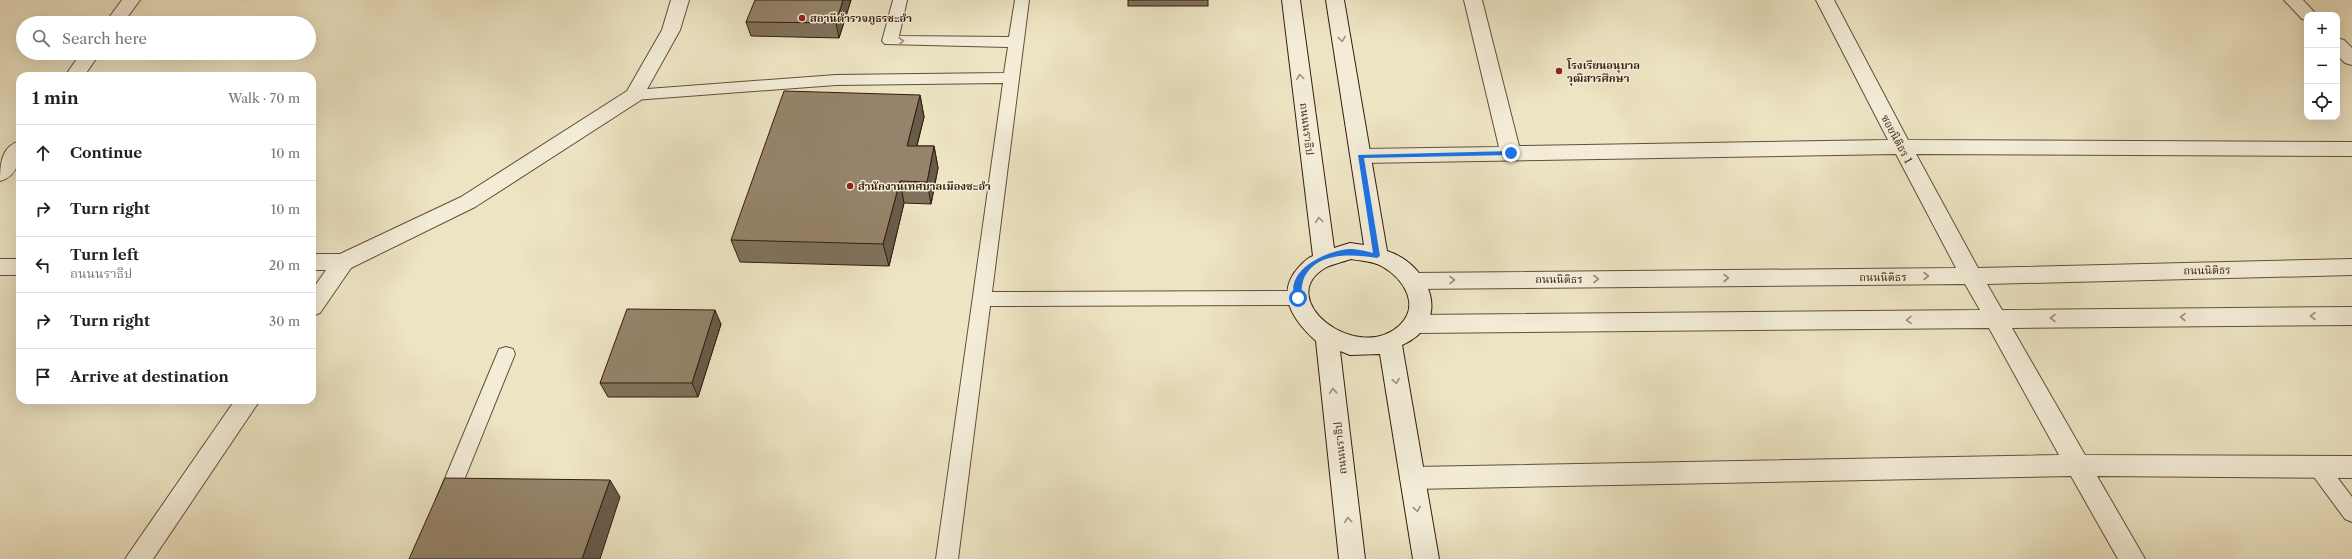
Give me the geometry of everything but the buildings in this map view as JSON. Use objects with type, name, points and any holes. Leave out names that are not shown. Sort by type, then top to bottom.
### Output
[{"type":"street","points":[[119,16],[131,0]]},
{"type":"street","points":[[316,262],[343,262],[468,202],[634,95],[671,30],[680,0]]},
{"type":"street","name":"ถนนนราธิป","points":[[1291,0],[1324,258]]},
{"type":"street","points":[[1335,0],[1377,256]]},
{"type":"street","points":[[1473,0],[1511,153]]},
{"type":"street","name":"ซอยนิติธร 1","points":[[1825,0],[1900,147],[2077,465],[2132,559]]},
{"type":"street","points":[[2294,0],[2305,12]]},
{"type":"street","points":[[2340,47],[2352,59]]},
{"type":"street","points":[[77,72],[86,60]]},
{"type":"street","points":[[1361,156],[1900,147],[2352,149]]},
{"type":"street","points":[[0,174],[16,153]]},
{"type":"street","points":[[1350,251],[1390,260],[1406,271],[1413,281],[1422,302],[1419,318],[1410,330],[1390,342],[1377,347],[1356,347],[1336,342],[1327,337],[1305,320],[1298,304],[1297,289],[1302,275],[1314,263],[1324,258],[1330,255],[1350,251]]},
{"type":"street","points":[[316,301],[343,262]]},
{"type":"street","points":[[0,267],[16,267]]},
{"type":"street","name":"ถนนนิติธร","points":[[1413,281],[1972,276],[2352,267]]},
{"type":"street","points":[[1414,324],[2352,316]]},
{"type":"street","name":"ถนนนราธิป","points":[[1327,337],[1352,559]]},
{"type":"street","points":[[1390,342],[1426,559]]},
{"type":"street","points":[[138,559],[245,404]]},
{"type":"street","points":[[1412,478],[2077,465],[2352,467]]},
{"type":"lane","points":[[900,0],[890,41],[1016,42]]},
{"type":"lane","points":[[947,559],[1022,0]]},
{"type":"lane","points":[[634,95],[836,80],[1011,78]]},
{"type":"lane","points":[[982,299],[1298,298]]},
{"type":"lane","points":[[438,517],[506,354]]},
{"type":"lane","points":[[2318,467],[2352,513]]},
{"type":"place","name":"สถานีตำรวจภูธรชะอำ","points":[[802,18]]},
{"type":"place","name":"โรงเรียนอนุบาล วุฒิสารศึกษา","points":[[1559,71]]},
{"type":"place","name":"สํานักงานเทศบาลเมืองชะอำ","points":[[850,186]]},
{"type":"route","points":[[1298,298],[1297,289],[1302,275],[1314,263],[1330,255],[1350,251],[1377,256],[1361,156],[1511,153]]}]
